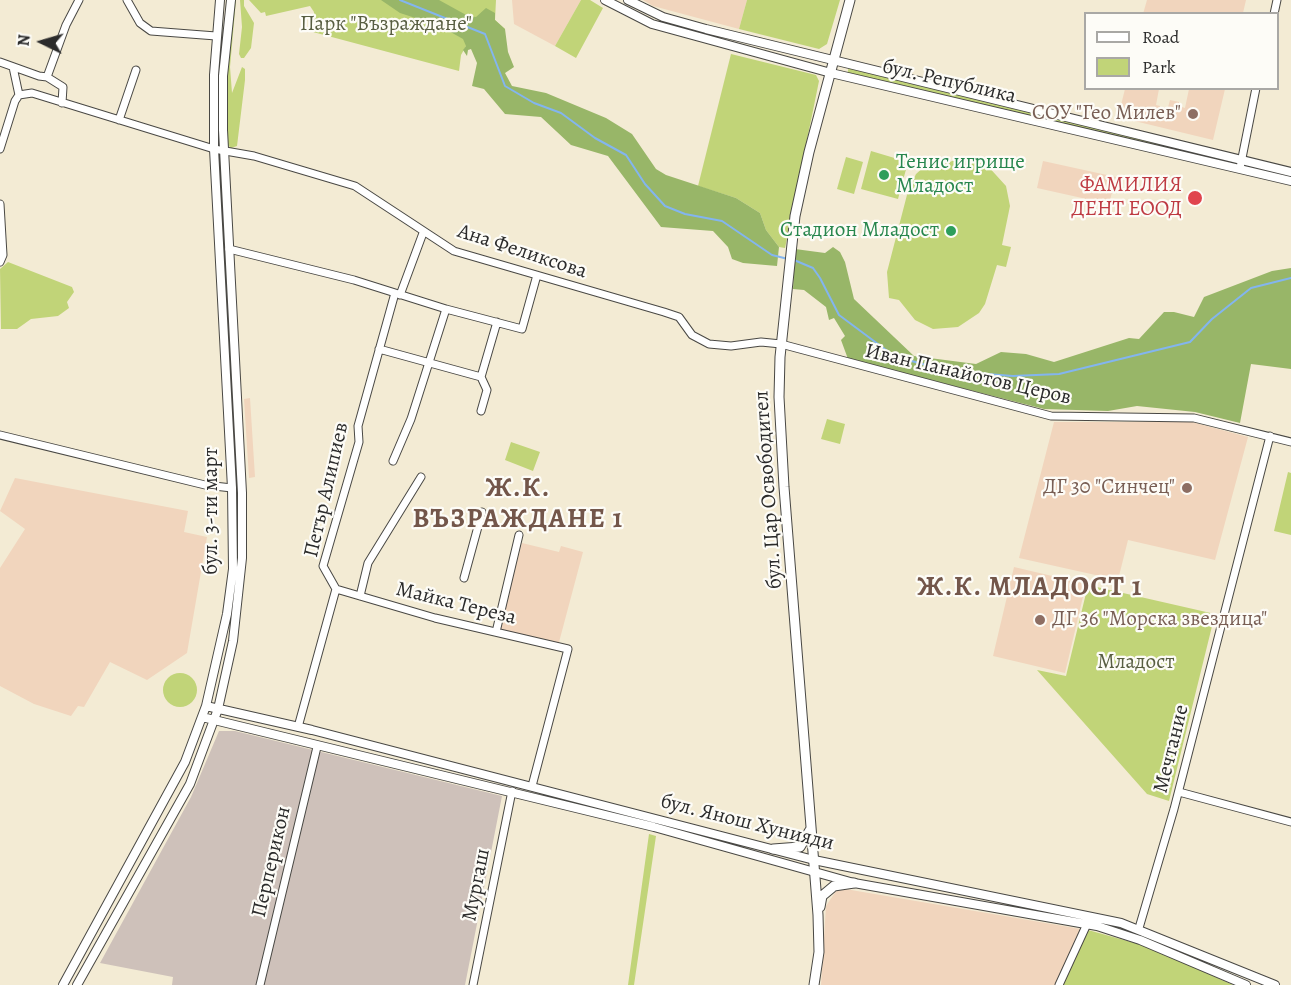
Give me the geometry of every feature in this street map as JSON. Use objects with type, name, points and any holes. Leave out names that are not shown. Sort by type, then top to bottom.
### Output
[{"type":"main road","name":"бул. Цар Освободител","points":[[814,985],[819,952],[818,915],[780,428],[781,344],[790,249],[809,152],[850,0]]},
{"type":"main road","points":[[773,849],[800,847],[807,839],[811,828]]},
{"type":"main road","points":[[818,915],[822,896],[827,891],[840,884],[854,883]]},
{"type":"street","points":[[47,77],[66,25],[79,0]]},
{"type":"street","points":[[127,0],[140,23],[151,31],[216,36]]},
{"type":"street","name":"бул. 3-ти март","points":[[63,985],[177,777],[206,706],[223,637],[231,589],[232,488],[216,36],[220,0]]},
{"type":"street","name":"бул. 3-ти март","points":[[77,985],[190,784],[218,709],[232,641],[242,558],[242,493],[229,249],[219,150],[223,76],[231,0]]},
{"type":"street","name":"бул. Република","points":[[605,0],[652,24],[831,73],[1291,172]]},
{"type":"street","name":"бул. Република","points":[[628,0],[663,17],[1241,163],[1291,181]]},
{"type":"street","points":[[0,62],[47,77],[63,87],[62,103]]},
{"type":"street","points":[[0,149],[19,95],[13,67]]},
{"type":"street","points":[[119,120],[136,70]]},
{"type":"street","points":[[1241,163],[1256,90]]},
{"type":"street","name":"Ана Феликсова","points":[[19,95],[32,93],[219,150],[265,159],[355,186],[423,233],[454,250],[679,317],[692,335],[709,344],[731,346],[761,342],[781,344]]},
{"type":"street","points":[[0,204],[3,255],[0,262]]},
{"type":"street","name":"Петър Алипиев","points":[[336,589],[323,566],[359,442],[358,426],[379,349],[397,294],[423,233]]},
{"type":"street","points":[[229,249],[354,280],[446,309],[522,328],[537,275]]},
{"type":"street","points":[[393,461],[411,419],[446,309]]},
{"type":"street","points":[[481,411],[487,390],[481,377],[497,322]]},
{"type":"street","name":"Иван Панайотов Церов","points":[[781,344],[1051,416],[1194,418],[1291,442]]},
{"type":"street","points":[[379,349],[481,377]]},
{"type":"street","points":[[0,435],[205,485],[232,488]]},
{"type":"street","name":"Мечтание","points":[[1139,928],[1179,792],[1270,436]]},
{"type":"street","points":[[360,596],[368,563],[421,477]]},
{"type":"street","points":[[464,579],[482,512]]},
{"type":"street","points":[[496,632],[519,535]]},
{"type":"street","points":[[298,727],[336,589]]},
{"type":"street","name":"Майка Тереза","points":[[336,589],[568,649],[532,786]]},
{"type":"street","name":"бул. Янош Хунияди","points":[[206,706],[532,786],[814,860],[1139,928],[1275,985]]},
{"type":"street","name":"бул. Янош Хунияди","points":[[202,717],[317,747],[512,791],[654,827],[854,883],[1087,924],[1134,937],[1246,985]]},
{"type":"street","name":"Перперикон","points":[[260,985],[317,747]]},
{"type":"street","points":[[177,777],[190,784]]},
{"type":"street","name":"Мургаш","points":[[473,985],[512,791]]},
{"type":"street","points":[[1179,792],[1291,822]]},
{"type":"street","points":[[1059,985],[1087,924]]},
{"type":"shaded area","points":[[512,0],[581,0],[555,46],[514,24]]},
{"type":"shaded area","points":[[643,0],[747,0],[739,29],[653,6]]},
{"type":"shaded area","points":[[1147,0],[1246,0],[1243,12],[1144,12]]},
{"type":"shaded area","name":"СОУ \"Гео Милев\"","points":[[1125,90],[1159,90],[1156,105],[1160,106],[1159,113],[1166,115],[1170,100],[1179,102],[1179,106],[1185,108],[1189,90],[1225,90],[1213,140],[1118,117]]},
{"type":"shaded area","points":[[1043,161],[1116,177],[1109,204],[1037,188]]},
{"type":"shaded area","points":[[250,398],[255,477],[249,478],[244,399]]},
{"type":"shaded area","points":[[1054,422],[1192,422],[1248,437],[1215,560],[1128,540],[1118,580],[1019,558]]},
{"type":"shaded area","points":[[15,478],[188,511],[184,532],[207,537],[187,653],[147,680],[110,662],[84,707],[78,706],[71,716],[34,704],[0,686],[0,568],[25,529],[0,511]]},
{"type":"shaded area","points":[[522,543],[559,552],[561,546],[583,552],[558,646],[499,630]]},
{"type":"shaded area","name":"ДГ 36 \"Морска звездица\"","points":[[1014,567],[1086,584],[1065,673],[993,656]]},
{"type":"shaded area","points":[[219,731],[235,731],[502,796],[465,985],[172,985],[173,977],[100,963],[191,797]]},
{"type":"shaded area","points":[[846,889],[1081,929],[1055,985],[821,985],[826,906],[836,891]]},
{"type":"green space","points":[[233,0],[236,0],[230,67],[232,93],[242,67],[245,69],[245,80],[237,146],[231,148],[226,143],[226,46]]},
{"type":"green space","points":[[240,0],[244,0],[244,6],[254,23],[251,48],[244,58],[241,58],[239,54],[242,27]]},
{"type":"green space","name":"Парк \"Възраждане\"","points":[[249,0],[496,0],[495,20],[505,29],[466,46],[461,55],[459,71],[313,32],[314,12],[310,6],[266,16],[265,12],[261,13]]},
{"type":"green space","points":[[381,0],[439,0],[468,16],[476,17],[486,8],[495,13],[495,20],[505,29],[508,52],[514,67],[505,73],[512,86],[546,93],[606,118],[632,134],[656,169],[666,175],[736,198],[760,213],[766,230],[779,247],[777,266],[743,263],[732,259],[728,247],[713,231],[661,227],[608,156],[571,145],[541,117],[505,114],[484,89],[472,86],[477,63],[471,49],[468,50],[467,56],[463,50],[466,46],[463,39],[440,26],[400,13]]},
{"type":"green space","points":[[581,0],[590,0],[603,8],[576,58],[555,46]]},
{"type":"green space","points":[[747,0],[840,0],[827,44],[819,49],[739,29]]},
{"type":"green space","points":[[731,54],[816,75],[819,81],[785,248],[779,247],[766,230],[760,213],[736,198],[698,186]]},
{"type":"green space","points":[[849,65],[1225,155],[1222,163],[847,76]]},
{"type":"green space","name":"Тенис игрище Младост","points":[[871,151],[908,162],[898,199],[861,189]]},
{"type":"green space","name":"Тенис игрище Младост","points":[[846,157],[863,162],[854,194],[837,189]]},
{"type":"green space","name":"Стадион Младост","points":[[958,159],[986,164],[1006,186],[1010,206],[1002,245],[1011,247],[1006,267],[997,265],[985,304],[979,313],[958,327],[933,329],[915,320],[899,300],[889,298],[887,272],[908,191],[916,174],[926,165],[935,167]]},
{"type":"green space","points":[[833,247],[840,252],[845,262],[854,299],[914,356],[976,364],[1001,352],[1026,354],[1054,362],[1129,338],[1139,339],[1164,312],[1194,317],[1204,297],[1272,271],[1291,268],[1291,369],[1251,364],[1240,423],[1195,412],[1137,406],[1108,411],[1044,409],[848,359],[841,340],[845,336],[834,318],[829,320],[826,307],[804,290],[793,289],[795,249],[825,253]]},
{"type":"green space","points":[[8,262],[72,287],[74,292],[67,302],[69,308],[58,316],[31,319],[17,329],[1,329],[0,269]]},
{"type":"green space","points":[[827,419],[845,424],[840,444],[821,439]]},
{"type":"green space","points":[[511,442],[540,452],[533,471],[505,460]]},
{"type":"green space","points":[[1288,472],[1291,473],[1291,535],[1274,531]]},
{"type":"green space","name":"Младост","points":[[1088,585],[1215,614],[1169,801],[1147,794],[1037,670],[1066,676]]},
{"type":"green space","points":[[180,673],[192,678],[197,690],[192,702],[180,707],[168,702],[163,690],[168,678]]},
{"type":"green space","points":[[649,834],[656,836],[634,985],[628,985]]},
{"type":"green space","points":[[1088,930],[1149,947],[1233,985],[1063,985]]},
{"type":"waterway","points":[[400,0],[485,34],[505,86],[534,103],[561,113],[595,138],[626,155],[645,184],[665,206],[685,214],[722,221],[772,255],[788,259]]},
{"type":"waterway","points":[[794,260],[813,268],[839,315],[894,356],[947,371],[1013,376],[1059,374],[1190,342],[1212,319],[1251,288],[1291,278]]},
{"type":"place","name":"СОУ \"Гео Милев\"","points":[[1193,114]]},
{"type":"place","name":"Тенис игрище Младост","points":[[884,175]]},
{"type":"place","name":"ФАМИЛИЯ ДЕНТ ЕООД","points":[[1195,198]]},
{"type":"place","name":"Стадион Младост","points":[[951,231]]},
{"type":"place","name":"ДГ 30 \"Синчец\"","points":[[1187,488]]},
{"type":"place","name":"ДГ 36 \"Морска звездица\"","points":[[1040,620]]},
{"type":"district","name":"Ж.К. ВЪЗРАЖДАНЕ 1","points":[[518,504]]},
{"type":"district","name":"Ж.К. МЛАДОСТ 1","points":[[1030,588]]}]
